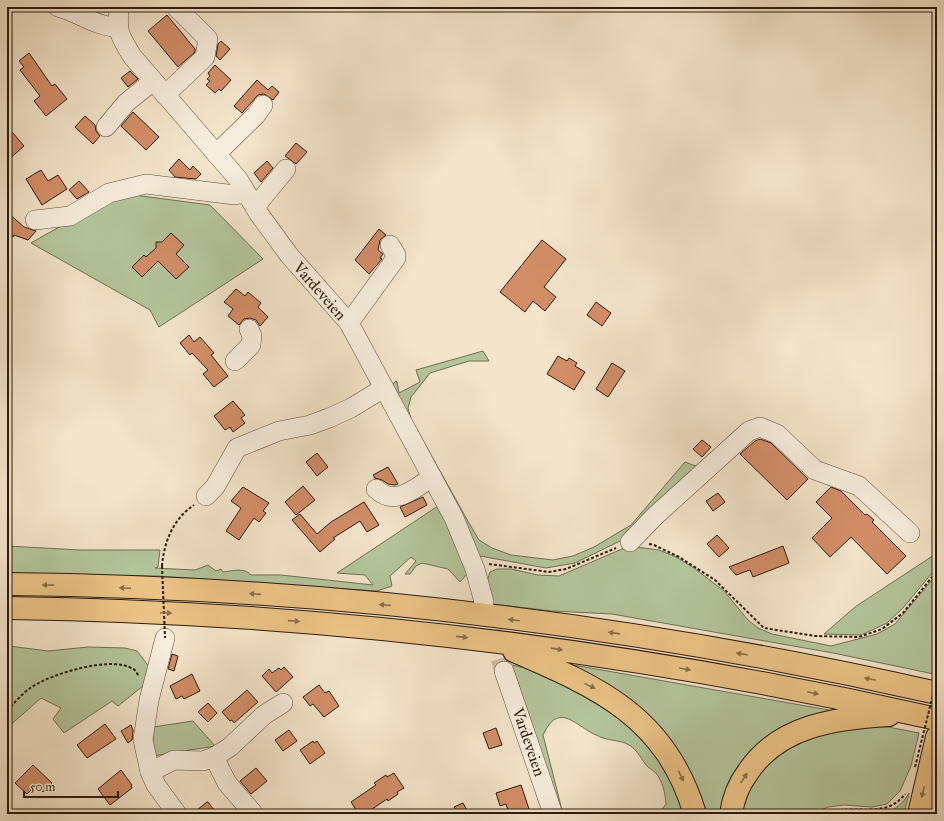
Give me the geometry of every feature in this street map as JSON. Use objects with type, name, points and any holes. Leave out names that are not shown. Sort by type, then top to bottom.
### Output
[{"type":"highway","points":[[7,584],[142,588],[254,594],[353,602],[478,615],[621,634],[732,652],[815,667],[937,693]]},
{"type":"highway","points":[[7,608],[93,610],[254,618],[491,640],[616,657],[682,668],[809,692],[937,719]]},
{"type":"highway","points":[[491,640],[594,688],[609,697],[638,719],[673,760],[690,796],[695,814]]},
{"type":"highway","points":[[731,814],[740,783],[755,761],[768,748],[782,738],[799,731],[833,722],[881,716],[915,714]]},
{"type":"highway","points":[[919,814],[919,770],[937,737]]},
{"type":"street","points":[[58,7],[73,11],[108,27],[117,27]]},
{"type":"street","name":"Vardeveien","points":[[119,7],[117,27],[120,38],[132,56],[238,179],[250,200],[289,255],[348,323],[454,518],[475,569],[484,602]]},
{"type":"street","points":[[165,95],[205,57],[208,39],[176,8]]},
{"type":"street","points":[[106,126],[126,103],[153,81]]},
{"type":"street","points":[[216,154],[256,115],[263,104]]},
{"type":"street","points":[[35,220],[70,216],[109,193],[146,184],[235,195],[250,200],[286,169]]},
{"type":"street","points":[[348,323],[396,258],[396,255],[390,245]]},
{"type":"street","points":[[235,361],[251,345],[252,336],[249,328]]},
{"type":"street","points":[[206,496],[215,487],[237,448],[279,431],[310,425],[329,418],[351,408],[384,388]]},
{"type":"street","points":[[630,542],[655,516],[749,430],[760,427],[777,434],[815,470],[859,486],[910,533]]},
{"type":"street","points":[[376,489],[386,497],[396,497],[403,495],[432,477]]},
{"type":"street","points":[[164,638],[149,700],[143,740],[150,772],[156,785],[177,814]]},
{"type":"street","name":"Vardeveien","points":[[504,671],[553,814]]},
{"type":"street","points":[[150,772],[174,760],[203,760],[214,757],[230,747],[264,715],[283,704]]},
{"type":"street","points":[[214,757],[227,783],[254,813]]},
{"type":"path","points":[[164,638],[162,566],[164,551],[172,527],[188,509],[206,496]]},
{"type":"path","points":[[475,569],[490,564],[549,572],[566,569],[630,542],[654,545],[680,557],[716,580],[764,628],[815,636],[859,637],[882,629],[903,613],[937,571]]},
{"type":"path","points":[[7,710],[31,687],[68,670],[96,665],[118,665],[132,668],[144,680],[149,700]]},
{"type":"path","points":[[919,770],[937,679]]},
{"type":"path","points":[[825,814],[842,810],[884,810],[896,804],[908,790]]},
{"type":"green space","points":[[119,193],[210,205],[263,259],[159,327],[150,310],[31,243]]},
{"type":"green space","points":[[483,351],[489,361],[469,361],[430,373],[411,397],[408,408],[411,419],[479,540],[492,548],[511,555],[553,560],[573,556],[594,547],[631,525],[685,462],[701,468],[632,532],[620,541],[575,563],[546,568],[480,556],[474,549],[392,385],[396,381],[397,382],[399,393],[420,382],[416,370]]},
{"type":"green space","points":[[441,504],[467,574],[460,582],[448,569],[422,563],[416,566],[410,574],[405,574],[416,561],[411,557],[390,576],[392,586],[377,591],[158,576],[7,575],[7,544],[8,546],[80,550],[160,550],[158,567],[155,568],[195,570],[208,565],[216,571],[221,569],[223,572],[241,570],[251,575],[281,575],[373,585],[365,575],[337,573]]},
{"type":"green space","points":[[629,546],[659,550],[676,557],[694,568],[724,591],[748,620],[758,628],[772,634],[831,646],[877,634],[895,624],[937,574],[937,660],[934,674],[833,653],[612,614],[552,611],[493,604],[486,585],[490,572],[497,569],[511,569],[538,575],[559,576]]},
{"type":"green space","points":[[937,553],[937,567],[903,608],[887,623],[861,635],[824,634],[855,607]]},
{"type":"green space","points":[[7,621],[10,621],[9,646],[48,651],[88,647],[125,648],[137,651],[150,668],[143,686],[118,706],[112,701],[64,733],[53,719],[61,708],[41,698],[7,728]]},
{"type":"green space","points":[[562,663],[846,713],[800,723],[724,814],[700,814],[685,770]]},
{"type":"green space","points":[[512,665],[544,672],[578,687],[653,742],[689,814],[658,814],[666,804],[662,783],[655,772],[647,766],[632,747],[625,743],[599,737],[567,718],[561,717],[555,719],[549,725],[543,735],[563,814],[561,814]]},
{"type":"green space","points":[[193,721],[215,746],[153,756],[153,727]]},
{"type":"green space","points":[[858,727],[888,727],[919,733],[911,766],[900,791],[887,804],[872,807],[844,805],[828,807],[811,814],[738,814],[757,770],[794,740]]},
{"type":"green space","points":[[937,768],[937,814],[925,814]]},
{"type":"green space","points":[[909,793],[904,814],[883,814],[898,806]]},
{"type":"building","points":[[167,15],[195,49],[195,52],[178,67],[148,31]]},
{"type":"building","points":[[221,41],[230,49],[220,60],[216,56],[218,44]]},
{"type":"building","points":[[29,53],[52,86],[55,84],[67,99],[46,116],[34,101],[40,96],[20,70],[24,67],[19,61]]},
{"type":"building","points":[[215,65],[231,80],[221,91],[219,89],[215,93],[206,85],[210,81],[207,79],[210,76],[208,73]]},
{"type":"building","points":[[130,71],[138,79],[128,87],[121,78]]},
{"type":"building","points":[[257,80],[268,90],[272,86],[279,92],[273,100],[264,94],[258,95],[242,113],[234,106]]},
{"type":"building","points":[[133,112],[159,137],[146,150],[121,126]]},
{"type":"building","points":[[85,116],[95,125],[96,131],[100,136],[93,144],[75,127]]},
{"type":"building","points":[[7,126],[24,146],[7,161]]},
{"type":"building","points":[[296,143],[307,152],[296,164],[285,156]]},
{"type":"building","points":[[179,159],[190,170],[193,166],[201,174],[196,179],[175,177],[169,170]]},
{"type":"building","points":[[267,161],[273,168],[261,182],[254,173]]},
{"type":"building","points":[[41,170],[48,181],[58,175],[67,189],[42,205],[26,179]]},
{"type":"building","points":[[79,181],[89,192],[77,199],[69,190]]},
{"type":"building","points":[[7,212],[24,227],[36,231],[28,240],[14,235],[13,237],[7,231]]},
{"type":"building","points":[[379,229],[386,235],[380,240],[378,250],[383,254],[380,258],[382,259],[369,274],[355,260]]},
{"type":"building","points":[[171,233],[184,245],[176,254],[189,267],[176,279],[158,261],[142,277],[132,267],[144,255],[146,257],[156,248],[156,242],[162,242]]},
{"type":"building","points":[[542,240],[566,259],[544,287],[556,297],[545,311],[533,301],[525,312],[500,292]]},
{"type":"building","points":[[236,289],[245,296],[248,292],[261,303],[258,307],[268,317],[260,326],[256,320],[250,318],[244,319],[239,325],[228,316],[233,309],[224,302]]},
{"type":"building","points":[[596,302],[611,313],[602,326],[587,315]]},
{"type":"building","points":[[189,335],[194,342],[200,337],[214,353],[211,355],[228,376],[214,387],[203,374],[208,370],[192,353],[190,355],[180,343]]},
{"type":"building","points":[[558,356],[567,361],[569,358],[577,363],[575,366],[585,372],[574,390],[547,374]]},
{"type":"building","points":[[612,363],[625,371],[608,397],[596,389]]},
{"type":"building","points":[[233,401],[245,415],[241,418],[245,423],[233,432],[230,427],[225,430],[214,416]]},
{"type":"building","points":[[760,439],[771,443],[808,479],[787,500],[740,454],[755,441]]},
{"type":"building","points":[[702,440],[711,447],[702,457],[693,449]]},
{"type":"building","points":[[317,453],[328,467],[317,476],[306,462]]},
{"type":"building","points":[[388,467],[398,484],[388,484],[375,478],[373,475]]},
{"type":"building","points":[[303,486],[315,500],[296,515],[285,502]]},
{"type":"building","points":[[243,487],[269,503],[263,511],[266,513],[259,522],[254,518],[239,540],[226,531],[241,508],[231,501]]},
{"type":"building","points":[[831,487],[841,491],[865,515],[867,514],[874,520],[872,522],[906,556],[887,574],[851,537],[830,557],[812,538],[832,518],[816,502]]},
{"type":"building","points":[[718,493],[725,502],[713,511],[706,501]]},
{"type":"building","points":[[423,497],[427,505],[405,517],[400,507]]},
{"type":"building","points":[[364,502],[379,525],[367,532],[360,521],[333,538],[335,539],[320,552],[292,520],[300,514],[317,534],[331,522]]},
{"type":"building","points":[[717,535],[729,548],[719,557],[707,544]]},
{"type":"building","points":[[783,546],[789,563],[753,577],[750,570],[736,575],[729,567]]},
{"type":"building","points":[[172,654],[178,656],[174,671],[168,669]]},
{"type":"building","points":[[284,667],[293,677],[276,692],[262,676],[269,669],[272,673],[279,668],[281,670]]},
{"type":"building","points":[[192,674],[200,691],[184,699],[182,696],[176,699],[170,686]]},
{"type":"building","points":[[319,685],[325,693],[329,691],[339,706],[324,717],[313,704],[310,706],[303,697]]},
{"type":"building","points":[[247,690],[258,702],[234,723],[232,720],[230,721],[222,712]]},
{"type":"building","points":[[208,703],[217,713],[208,722],[198,712]]},
{"type":"building","points":[[105,724],[116,739],[87,758],[77,745]]},
{"type":"building","points":[[131,725],[133,730],[132,740],[128,743],[121,731]]},
{"type":"building","points":[[496,728],[502,745],[489,749],[483,733]]},
{"type":"building","points":[[289,730],[297,741],[283,751],[275,740]]},
{"type":"building","points":[[313,741],[314,743],[317,741],[325,753],[310,764],[300,750]]},
{"type":"building","points":[[33,765],[52,783],[43,792],[36,785],[27,794],[15,783]]},
{"type":"building","points":[[256,768],[267,781],[251,794],[240,781]]},
{"type":"building","points":[[121,770],[132,785],[132,788],[110,805],[98,789]]},
{"type":"building","points":[[394,773],[404,788],[397,792],[398,794],[388,801],[387,799],[365,814],[359,814],[351,802],[376,785],[374,783],[386,775],[387,777]]},
{"type":"building","points":[[521,785],[530,812],[523,814],[509,814],[506,804],[500,806],[496,793]]},
{"type":"building","points":[[207,802],[217,814],[192,814]]},
{"type":"building","points":[[463,803],[469,814],[458,814],[454,807]]},
{"type":"tunnel","points":[[484,603],[504,671]]}]
